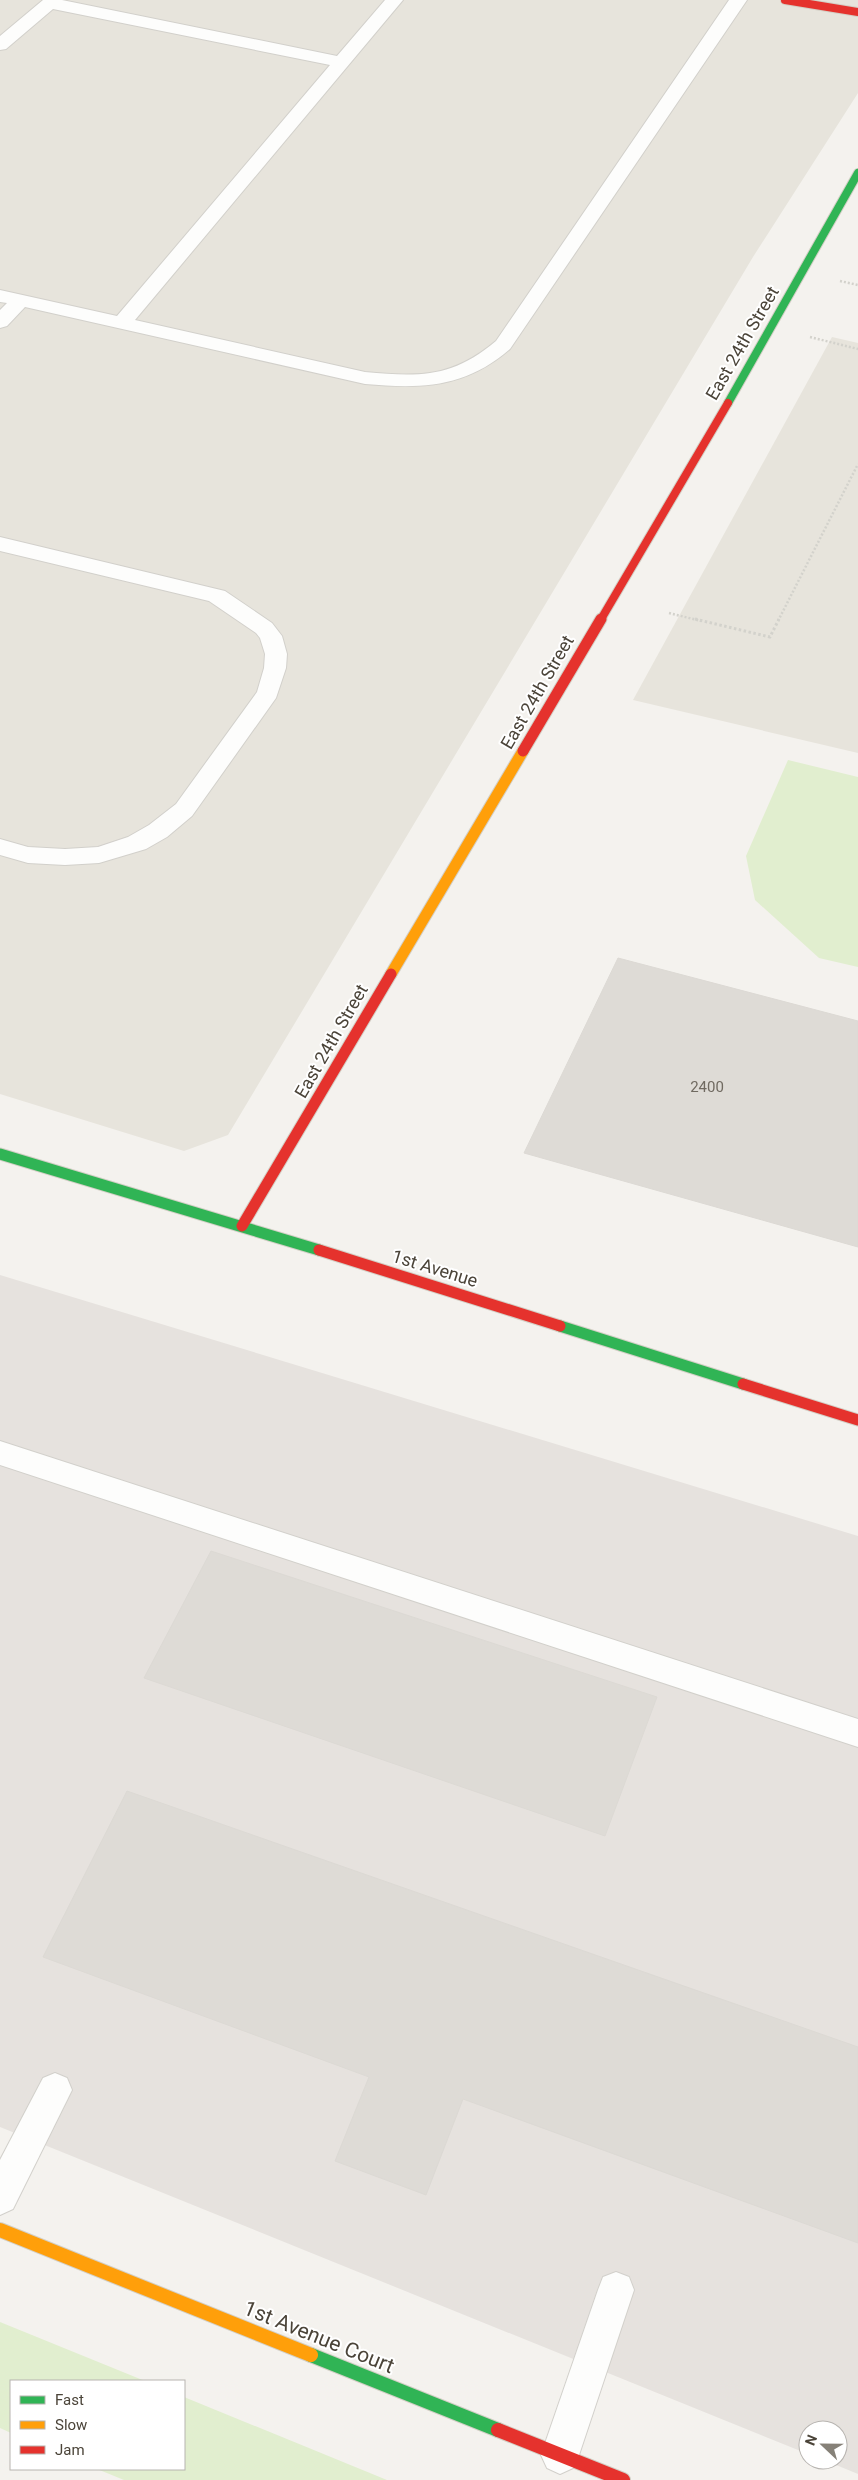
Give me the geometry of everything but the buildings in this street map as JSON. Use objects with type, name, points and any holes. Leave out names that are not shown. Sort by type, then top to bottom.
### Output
[{"type":"street","points":[[785,0],[858,12]]},
{"type":"street","name":"East 24th Street","points":[[242,1226],[762,345],[858,173]]},
{"type":"street","name":"1st Avenue","points":[[0,1154],[242,1226],[858,1420]]},
{"type":"street","name":"1st Avenue Court","points":[[0,2230],[623,2480]]},
{"type":"lane","points":[[122,323],[394,0]]},
{"type":"lane","points":[[0,296],[262,356],[382,379],[419,382],[441,379],[480,364],[503,344],[738,0]]},
{"type":"lane","points":[[0,45],[52,1],[340,62]]},
{"type":"lane","points":[[0,322],[20,300]]},
{"type":"lane","points":[[0,544],[217,596],[264,628],[271,636],[276,654],[275,668],[268,693],[184,810],[158,832],[137,843],[99,855],[65,857],[28,855],[0,847]]},
{"type":"lane","points":[[0,1453],[858,1732]]},
{"type":"lane","points":[[0,2197],[55,2090]]},
{"type":"lane","points":[[560,2455],[616,2290]]},
{"type":"path","points":[[837,281],[858,285]]},
{"type":"path","points":[[808,336],[858,349]]},
{"type":"path","points":[[669,614],[770,637],[858,464]]},
{"type":"shaded area","points":[[0,0],[858,0],[858,93],[753,257],[228,1135],[184,1151],[0,1094]]},
{"type":"shaded area","points":[[832,337],[858,343],[858,753],[633,700]]},
{"type":"shaded area","points":[[0,1275],[858,1536],[858,2474],[848,2470],[848,2420],[798,2420],[798,2450],[0,2127]]},
{"type":"green space","points":[[788,760],[858,777],[858,967],[819,958],[755,900],[746,856]]},
{"type":"green space","points":[[0,2322],[143,2380],[10,2380],[10,2433],[0,2428]]},
{"type":"green space","points":[[185,2397],[387,2480],[124,2480],[99,2470],[185,2470]]},
{"type":"traffic: fast","points":[[728,403],[858,173]]},
{"type":"traffic: fast","points":[[0,1154],[319,1250]]},
{"type":"traffic: fast","points":[[560,1326],[743,1384]]},
{"type":"traffic: fast","points":[[311,2355],[498,2430]]},
{"type":"traffic: slow","points":[[391,974],[523,751]]},
{"type":"traffic: slow","points":[[0,2230],[311,2355]]},
{"type":"traffic: jam","points":[[785,0],[858,12]]},
{"type":"traffic: jam","points":[[523,751],[728,403]]},
{"type":"traffic: jam","points":[[242,1226],[391,974]]},
{"type":"traffic: jam","points":[[319,1250],[560,1326]]},
{"type":"traffic: jam","points":[[743,1384],[858,1420]]},
{"type":"traffic: jam","points":[[498,2430],[623,2480]]}]
